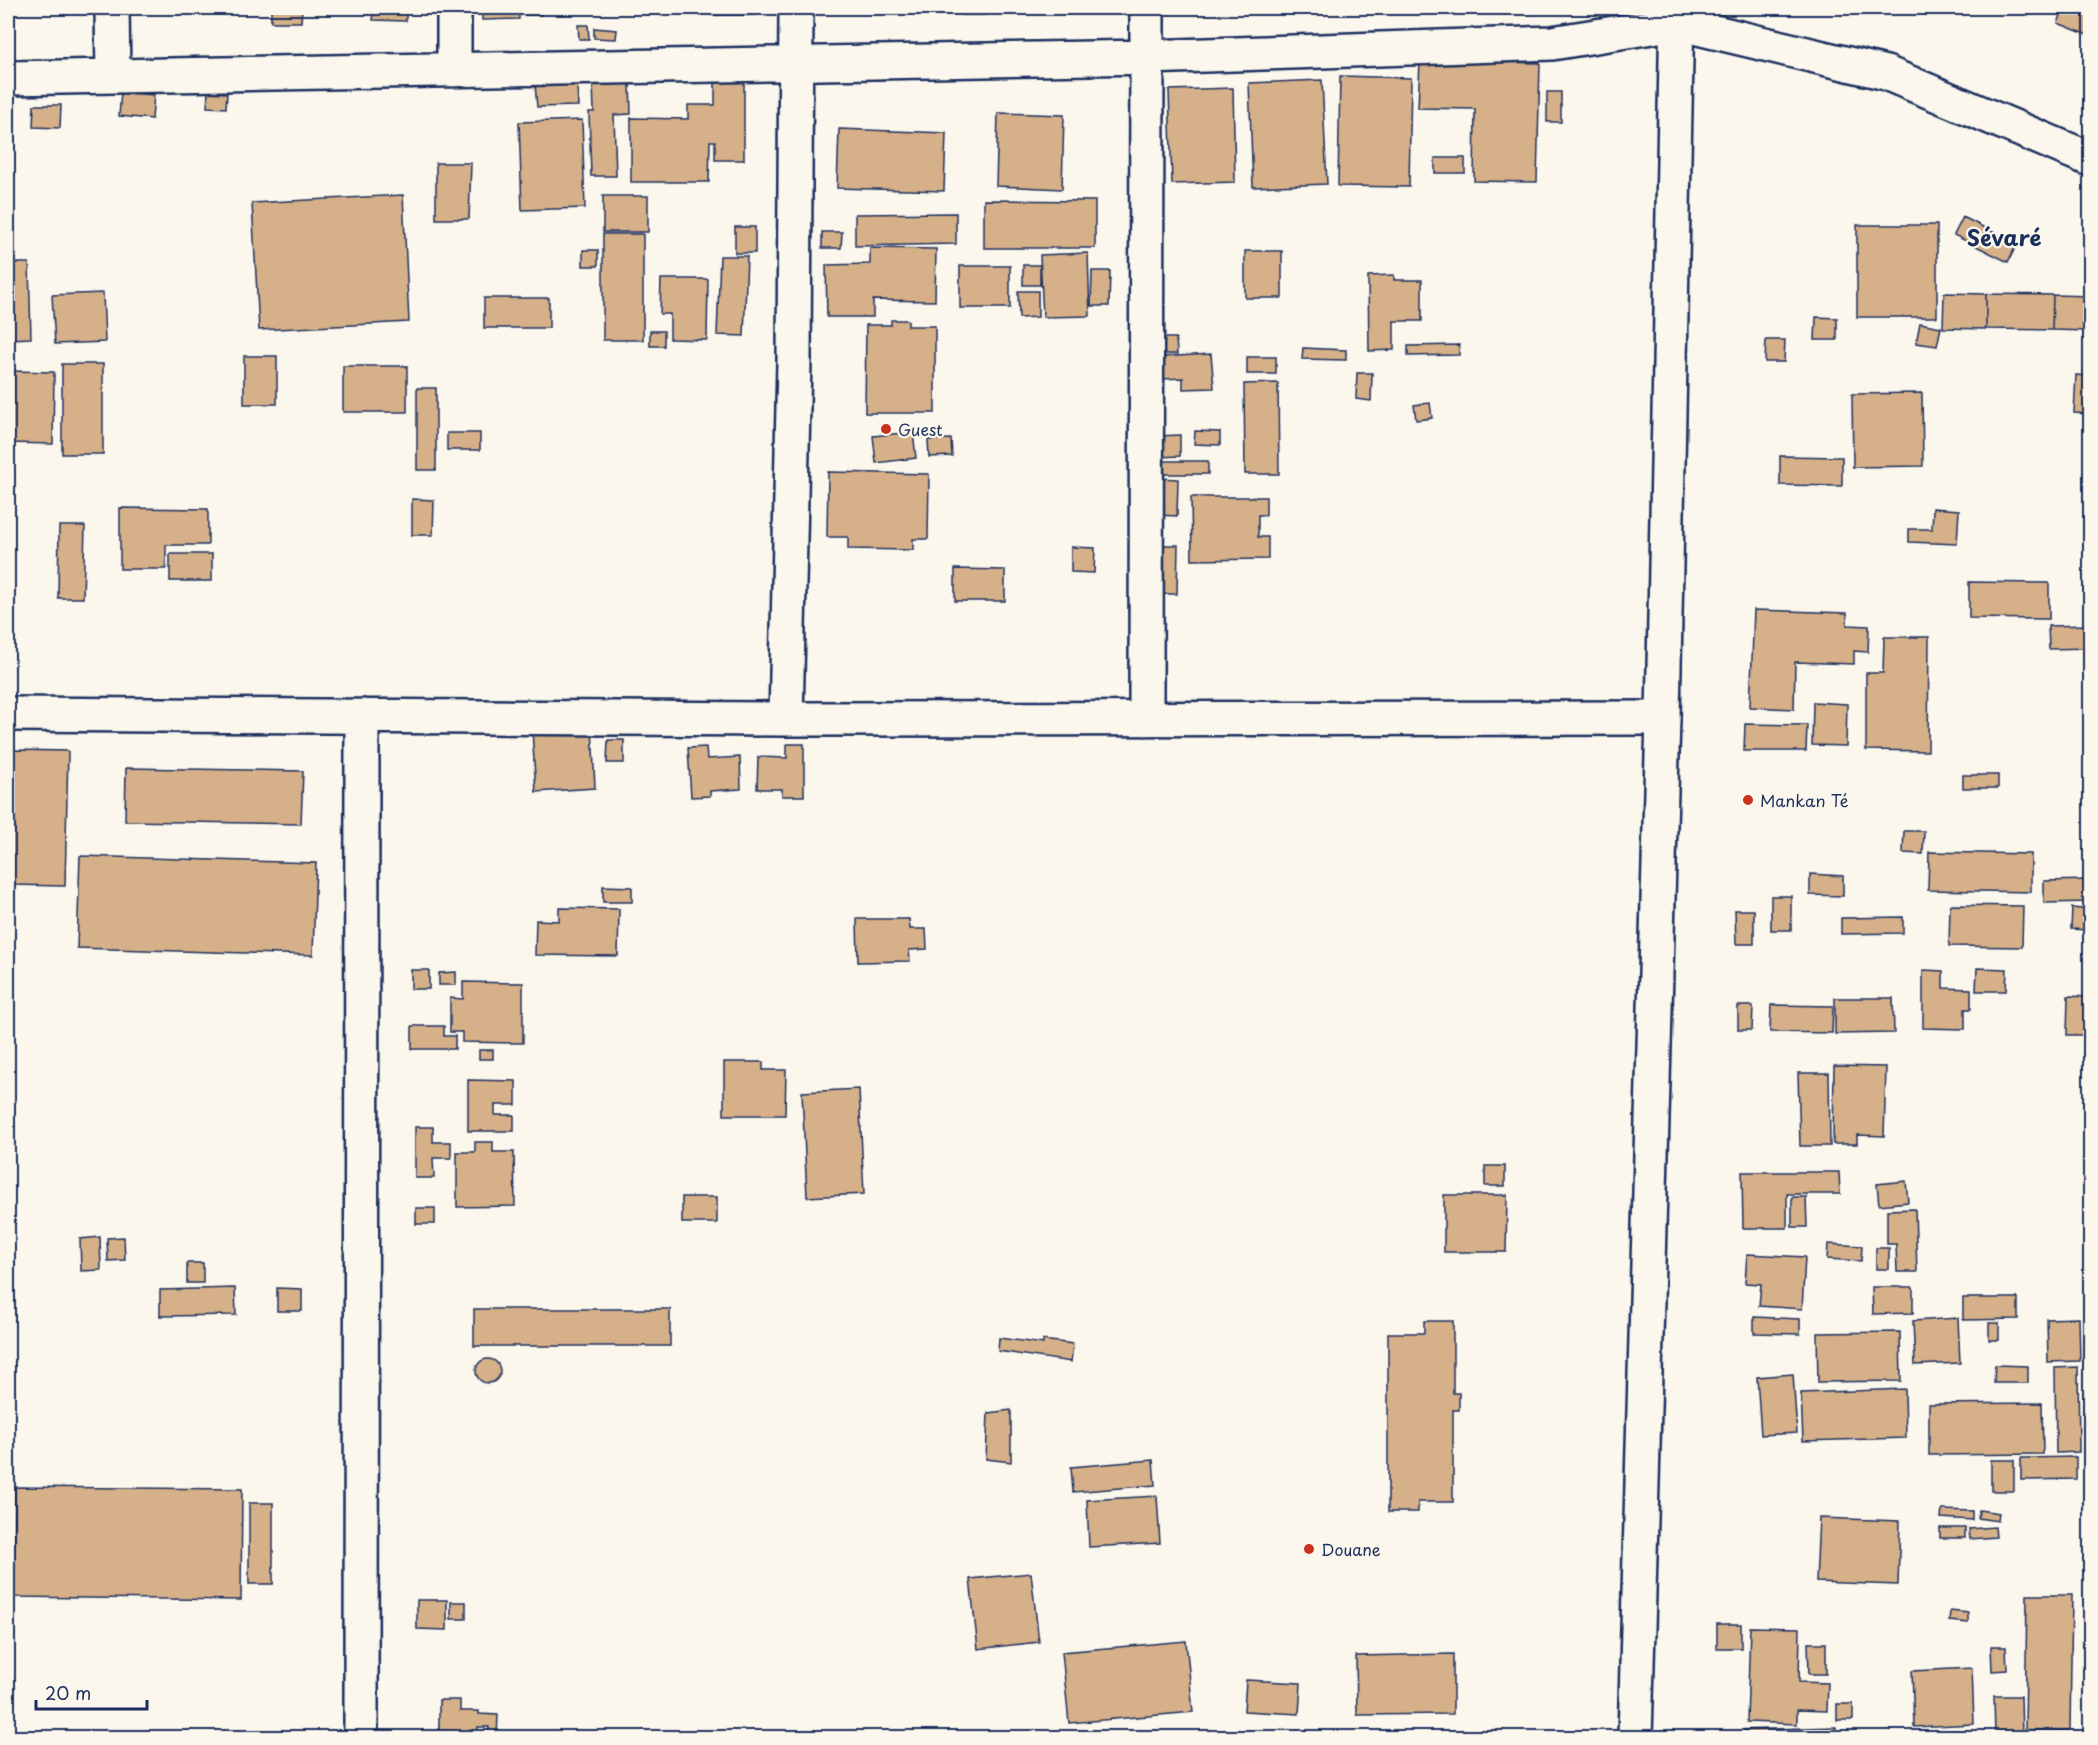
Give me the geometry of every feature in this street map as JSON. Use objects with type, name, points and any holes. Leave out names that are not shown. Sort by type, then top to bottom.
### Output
[{"type":"street","points":[[112,8],[113,76]]},
{"type":"street","points":[[454,8],[454,70]]},
{"type":"street","points":[[786,718],[794,361],[796,8]]},
{"type":"street","points":[[1146,718],[1147,8]]},
{"type":"street","points":[[8,78],[1147,57],[1552,43],[1677,15],[1886,73],[2091,159]]},
{"type":"street","points":[[1635,1737],[1663,718],[1677,15]]},
{"type":"street","points":[[8,714],[786,718],[1663,718]]},
{"type":"street","points":[[361,1737],[362,716]]},
{"type":"building","points":[[271,8],[302,8],[301,22],[271,22]]},
{"type":"building","points":[[374,8],[406,8],[406,21],[373,20]]},
{"type":"building","points":[[482,8],[519,8],[519,19],[482,20]]},
{"type":"building","points":[[525,8],[541,8],[541,15],[525,15]]},
{"type":"building","points":[[712,8],[755,8],[755,15],[712,15]]},
{"type":"building","points":[[962,8],[984,8],[984,15],[962,15]]},
{"type":"building","points":[[2064,8],[2090,8],[2090,36],[2058,23]]},
{"type":"building","points":[[578,25],[588,25],[589,39],[579,39]]},
{"type":"building","points":[[594,28],[617,30],[616,39],[594,38]]},
{"type":"building","points":[[1420,60],[1540,63],[1537,182],[1474,181],[1475,109],[1418,108]]},
{"type":"building","points":[[715,73],[744,73],[744,160],[715,160],[715,141],[710,141],[709,182],[631,182],[631,118],[688,119],[688,105],[715,105]]},
{"type":"building","points":[[1340,76],[1411,78],[1409,187],[1338,186]]},
{"type":"building","points":[[1322,80],[1327,184],[1253,187],[1249,83]]},
{"type":"building","points":[[630,82],[631,114],[614,115],[616,176],[591,176],[589,112],[594,112],[593,83]]},
{"type":"building","points":[[577,83],[578,106],[537,107],[535,84]]},
{"type":"building","points":[[1233,88],[1235,182],[1172,184],[1169,90]]},
{"type":"building","points":[[121,92],[154,95],[152,119],[119,116]]},
{"type":"building","points":[[208,92],[227,93],[226,108],[207,107]]},
{"type":"building","points":[[1547,92],[1561,92],[1561,122],[1547,122]]},
{"type":"building","points":[[34,105],[61,105],[60,128],[33,127]]},
{"type":"building","points":[[998,113],[1064,115],[1062,189],[996,186]]},
{"type":"building","points":[[582,120],[585,208],[522,210],[519,122]]},
{"type":"building","points":[[839,129],[946,133],[944,191],[837,188]]},
{"type":"building","points":[[1435,158],[1465,158],[1465,173],[1435,173]]},
{"type":"building","points":[[436,163],[471,163],[469,219],[436,219]]},
{"type":"building","points":[[403,195],[409,322],[259,330],[252,203]]},
{"type":"building","points":[[603,196],[648,196],[648,232],[603,232]]},
{"type":"building","points":[[984,200],[1095,201],[1095,248],[984,248]]},
{"type":"building","points":[[956,213],[956,244],[855,246],[855,214]]},
{"type":"building","points":[[1963,217],[2017,244],[2008,262],[1954,235]]},
{"type":"building","points":[[1857,225],[1937,225],[1937,317],[1857,317]]},
{"type":"building","points":[[735,227],[755,227],[755,253],[735,253]]},
{"type":"building","points":[[822,232],[842,232],[841,248],[822,248]]},
{"type":"building","points":[[603,234],[643,234],[643,340],[603,340]]},
{"type":"building","points":[[870,248],[936,249],[935,301],[873,300],[873,317],[827,317],[826,265],[870,264]]},
{"type":"building","points":[[583,250],[598,250],[598,266],[583,266]]},
{"type":"building","points":[[1245,251],[1282,251],[1282,298],[1245,298]]},
{"type":"building","points":[[1088,253],[1090,316],[1043,317],[1040,255]]},
{"type":"building","points":[[720,256],[747,256],[744,336],[717,335]]},
{"type":"building","points":[[8,263],[29,263],[31,338],[8,339]]},
{"type":"building","points":[[1023,265],[1040,265],[1040,285],[1023,285]]},
{"type":"building","points":[[960,266],[1010,266],[1010,308],[960,308]]},
{"type":"building","points":[[1092,271],[1110,271],[1109,306],[1091,306]]},
{"type":"building","points":[[1394,275],[1394,280],[1422,280],[1422,321],[1394,321],[1394,350],[1369,351],[1368,276]]},
{"type":"building","points":[[661,279],[708,279],[707,340],[670,339],[670,314],[660,314]]},
{"type":"building","points":[[1018,291],[1038,291],[1038,317],[1019,318]]},
{"type":"building","points":[[103,293],[105,342],[55,344],[52,295]]},
{"type":"building","points":[[1944,293],[1986,294],[1986,329],[1943,328]]},
{"type":"building","points":[[1986,294],[2053,295],[2052,330],[1986,329]]},
{"type":"building","points":[[2053,295],[2090,296],[2090,331],[2052,330]]},
{"type":"building","points":[[484,298],[549,298],[549,328],[484,328]]},
{"type":"building","points":[[1816,317],[1837,318],[1837,340],[1815,340]]},
{"type":"building","points":[[891,320],[908,320],[908,326],[935,326],[935,413],[865,413],[866,325],[891,325]]},
{"type":"building","points":[[1920,323],[1941,327],[1937,346],[1916,343]]},
{"type":"building","points":[[650,331],[664,331],[664,346],[650,346]]},
{"type":"building","points":[[1157,338],[1176,338],[1177,354],[1157,354]]},
{"type":"building","points":[[1766,340],[1785,340],[1784,362],[1765,362]]},
{"type":"building","points":[[1459,345],[1459,355],[1408,356],[1408,346]]},
{"type":"building","points":[[1303,348],[1346,350],[1346,360],[1302,359]]},
{"type":"building","points":[[1211,354],[1214,388],[1183,389],[1183,378],[1162,379],[1161,357]]},
{"type":"building","points":[[244,356],[277,356],[277,404],[244,404]]},
{"type":"building","points":[[1247,357],[1276,357],[1276,374],[1247,374]]},
{"type":"building","points":[[62,364],[103,364],[103,454],[62,454]]},
{"type":"building","points":[[343,366],[407,366],[407,412],[343,412]]},
{"type":"building","points":[[8,371],[54,372],[53,444],[8,443]]},
{"type":"building","points":[[1357,373],[1372,373],[1371,401],[1356,399]]},
{"type":"building","points":[[2076,375],[2090,376],[2090,414],[2074,413]]},
{"type":"building","points":[[1278,383],[1279,474],[1245,474],[1244,384]]},
{"type":"building","points":[[417,388],[436,388],[436,470],[417,470]]},
{"type":"building","points":[[1922,393],[1923,466],[1853,467],[1852,394]]},
{"type":"building","points":[[1430,403],[1432,418],[1416,420],[1414,405]]},
{"type":"building","points":[[1195,431],[1220,432],[1220,445],[1194,444]]},
{"type":"building","points":[[913,432],[916,458],[876,463],[873,436]]},
{"type":"building","points":[[447,433],[480,433],[480,450],[447,450]]},
{"type":"building","points":[[1180,435],[1180,456],[1158,457],[1158,436]]},
{"type":"building","points":[[951,439],[952,456],[929,457],[928,440]]},
{"type":"building","points":[[1780,456],[1842,457],[1842,486],[1780,485]]},
{"type":"building","points":[[1160,461],[1208,461],[1208,474],[1160,474]]},
{"type":"building","points":[[828,472],[929,474],[928,539],[913,539],[913,550],[848,549],[848,537],[827,537]]},
{"type":"building","points":[[1158,478],[1178,479],[1177,516],[1157,515]]},
{"type":"building","points":[[1191,497],[1266,497],[1266,515],[1258,515],[1258,537],[1268,537],[1268,559],[1192,560]]},
{"type":"building","points":[[412,499],[434,500],[433,535],[412,535]]},
{"type":"building","points":[[120,508],[208,509],[208,545],[166,545],[166,569],[120,569]]},
{"type":"building","points":[[1933,508],[1959,510],[1957,544],[1909,542],[1909,529],[1932,529]]},
{"type":"building","points":[[59,526],[85,526],[83,598],[58,598]]},
{"type":"building","points":[[1160,545],[1178,545],[1177,594],[1158,594]]},
{"type":"building","points":[[1071,547],[1095,548],[1094,573],[1071,572]]},
{"type":"building","points":[[170,554],[212,554],[212,581],[170,581]]},
{"type":"building","points":[[955,569],[1005,570],[1005,601],[955,601]]},
{"type":"building","points":[[1969,582],[2049,583],[2049,619],[1969,618]]},
{"type":"building","points":[[1754,610],[1847,613],[1847,625],[1869,626],[1868,652],[1854,651],[1854,664],[1795,662],[1794,709],[1750,707]]},
{"type":"building","points":[[2090,625],[2090,648],[2049,649],[2048,626]]},
{"type":"building","points":[[1884,637],[1929,637],[1928,751],[1866,750],[1866,673],[1883,673]]},
{"type":"building","points":[[1813,702],[1847,704],[1846,746],[1812,745]]},
{"type":"building","points":[[1745,724],[1807,725],[1806,751],[1744,751]]},
{"type":"building","points":[[592,727],[595,788],[536,792],[532,730]]},
{"type":"building","points":[[608,740],[624,740],[624,763],[607,763]]},
{"type":"building","points":[[787,744],[804,744],[804,796],[782,796],[782,789],[757,789],[758,757],[787,758]]},
{"type":"building","points":[[706,747],[707,759],[740,757],[741,789],[710,791],[710,796],[691,797],[688,748]]},
{"type":"building","points":[[13,750],[68,751],[65,886],[11,885]]},
{"type":"building","points":[[126,768],[303,771],[301,824],[125,821]]},
{"type":"building","points":[[1963,775],[1998,775],[1998,788],[1963,788]]},
{"type":"building","points":[[1904,831],[1924,831],[1923,854],[1903,853]]},
{"type":"building","points":[[1929,852],[2031,854],[2031,892],[1928,890]]},
{"type":"building","points":[[80,856],[316,863],[313,955],[77,948]]},
{"type":"building","points":[[1810,874],[1843,876],[1843,896],[1810,895]]},
{"type":"building","points":[[2090,880],[2090,902],[2044,903],[2044,881]]},
{"type":"building","points":[[603,886],[632,887],[632,902],[603,902]]},
{"type":"building","points":[[1771,896],[1791,896],[1791,930],[1771,930]]},
{"type":"building","points":[[1950,905],[2023,906],[2022,947],[1949,946]]},
{"type":"building","points":[[559,908],[619,909],[618,956],[535,955],[536,920],[559,921]]},
{"type":"building","points":[[2072,908],[2090,910],[2088,930],[2071,929]]},
{"type":"building","points":[[1735,910],[1754,910],[1754,944],[1736,944]]},
{"type":"building","points":[[1903,917],[1903,933],[1841,934],[1841,918]]},
{"type":"building","points":[[857,919],[909,919],[910,929],[926,929],[927,949],[909,950],[910,961],[858,962]]},
{"type":"building","points":[[1977,968],[2007,969],[2006,991],[1976,991]]},
{"type":"building","points":[[411,970],[429,970],[429,989],[411,989]]},
{"type":"building","points":[[1923,970],[1943,971],[1943,988],[1971,989],[1971,1009],[1965,1009],[1965,1029],[1923,1028]]},
{"type":"building","points":[[456,972],[456,985],[439,985],[439,973]]},
{"type":"building","points":[[463,982],[523,983],[523,1043],[462,1042],[462,1032],[450,1032],[450,998],[463,999]]},
{"type":"building","points":[[2068,996],[2088,997],[2086,1035],[2067,1035]]},
{"type":"building","points":[[1835,998],[1893,998],[1894,1033],[1835,1034]]},
{"type":"building","points":[[1771,1005],[1833,1006],[1832,1033],[1770,1032]]},
{"type":"building","points":[[1738,1006],[1753,1006],[1752,1030],[1738,1030]]},
{"type":"building","points":[[412,1026],[444,1026],[444,1036],[455,1036],[455,1049],[412,1049]]},
{"type":"building","points":[[479,1050],[493,1050],[493,1059],[479,1059]]},
{"type":"building","points":[[724,1062],[763,1062],[763,1070],[786,1070],[785,1115],[724,1115]]},
{"type":"building","points":[[1834,1066],[1886,1067],[1884,1136],[1857,1135],[1857,1144],[1833,1144]]},
{"type":"building","points":[[1798,1073],[1829,1073],[1830,1146],[1800,1146]]},
{"type":"building","points":[[468,1080],[516,1081],[516,1105],[495,1105],[495,1115],[514,1115],[514,1131],[468,1131]]},
{"type":"building","points":[[859,1089],[864,1194],[807,1197],[802,1092]]},
{"type":"building","points":[[415,1127],[433,1127],[433,1142],[451,1142],[451,1158],[433,1158],[434,1178],[415,1178]]},
{"type":"building","points":[[475,1142],[493,1142],[493,1152],[514,1152],[515,1206],[457,1207],[457,1152],[475,1152]]},
{"type":"building","points":[[1485,1166],[1505,1166],[1505,1186],[1485,1186]]},
{"type":"building","points":[[1742,1172],[1839,1172],[1840,1194],[1787,1194],[1787,1228],[1743,1228]]},
{"type":"building","points":[[1906,1181],[1908,1202],[1879,1205],[1877,1184]]},
{"type":"building","points":[[1444,1195],[1507,1195],[1506,1252],[1444,1252]]},
{"type":"building","points":[[682,1197],[717,1197],[717,1223],[682,1223]]},
{"type":"building","points":[[1792,1197],[1806,1197],[1807,1227],[1792,1227]]},
{"type":"building","points":[[416,1208],[435,1208],[435,1224],[416,1224]]},
{"type":"building","points":[[1915,1209],[1917,1272],[1897,1272],[1896,1244],[1887,1244],[1887,1210]]},
{"type":"building","points":[[100,1237],[101,1270],[81,1271],[80,1239]]},
{"type":"building","points":[[124,1237],[125,1260],[108,1261],[107,1238]]},
{"type":"building","points":[[1828,1244],[1862,1246],[1861,1261],[1827,1259]]},
{"type":"building","points":[[1876,1248],[1889,1248],[1889,1269],[1876,1269]]},
{"type":"building","points":[[1747,1254],[1805,1257],[1802,1309],[1759,1306],[1761,1284],[1745,1283]]},
{"type":"building","points":[[187,1263],[203,1263],[203,1283],[187,1283]]},
{"type":"building","points":[[1872,1287],[1913,1287],[1913,1313],[1873,1314]]},
{"type":"building","points":[[235,1288],[236,1315],[160,1316],[160,1290]]},
{"type":"building","points":[[277,1288],[302,1289],[302,1311],[277,1311]]},
{"type":"building","points":[[1963,1298],[2018,1298],[2018,1319],[1963,1320]]},
{"type":"building","points":[[474,1309],[670,1309],[670,1346],[474,1346]]},
{"type":"building","points":[[1754,1317],[1800,1319],[1800,1334],[1754,1333]]},
{"type":"building","points":[[1958,1318],[1960,1363],[1915,1365],[1913,1321]]},
{"type":"building","points":[[2079,1318],[2080,1361],[2048,1362],[2047,1319]]},
{"type":"building","points":[[1424,1321],[1453,1321],[1453,1393],[1459,1393],[1459,1410],[1453,1410],[1453,1502],[1418,1502],[1418,1512],[1388,1512],[1388,1333],[1424,1333]]},
{"type":"building","points":[[1989,1323],[1999,1323],[1999,1340],[1989,1340]]},
{"type":"building","points":[[1900,1332],[1901,1381],[1818,1382],[1817,1333]]},
{"type":"building","points":[[999,1338],[1043,1344],[1043,1340],[1073,1344],[1071,1362],[998,1351]]},
{"type":"building","points":[[488,1359],[496,1363],[500,1371],[496,1379],[488,1383],[480,1379],[476,1371],[480,1363]]},
{"type":"building","points":[[1995,1365],[2028,1366],[2028,1383],[1994,1383]]},
{"type":"building","points":[[2078,1367],[2079,1452],[2056,1453],[2055,1368]]},
{"type":"building","points":[[1793,1374],[1797,1433],[1761,1435],[1757,1377]]},
{"type":"building","points":[[1905,1389],[1906,1438],[1803,1441],[1801,1393]]},
{"type":"building","points":[[2042,1403],[2043,1454],[1929,1455],[1929,1404]]},
{"type":"building","points":[[1011,1410],[1011,1462],[986,1459],[988,1413]]},
{"type":"building","points":[[2076,1457],[2076,1479],[2021,1480],[2021,1458]]},
{"type":"building","points":[[1153,1460],[1155,1485],[1073,1492],[1071,1467]]},
{"type":"building","points":[[1991,1460],[2014,1460],[2014,1491],[1991,1491]]},
{"type":"building","points":[[15,1487],[242,1489],[241,1600],[14,1597]]},
{"type":"building","points":[[1157,1496],[1160,1543],[1089,1547],[1087,1500]]},
{"type":"building","points":[[249,1503],[273,1503],[273,1584],[249,1584]]},
{"type":"building","points":[[1942,1510],[1972,1511],[1972,1520],[1941,1518]]},
{"type":"building","points":[[1979,1510],[1999,1513],[1998,1521],[1978,1518]]},
{"type":"building","points":[[1819,1518],[1900,1521],[1898,1585],[1816,1582]]},
{"type":"building","points":[[1995,1527],[1996,1537],[1970,1539],[1969,1529]]},
{"type":"building","points":[[1940,1528],[1965,1528],[1965,1538],[1940,1538]]},
{"type":"building","points":[[1031,1573],[1039,1642],[978,1649],[970,1579]]},
{"type":"building","points":[[2027,1595],[2072,1595],[2070,1730],[2025,1730]]},
{"type":"building","points":[[417,1600],[447,1600],[447,1630],[417,1629]]},
{"type":"building","points":[[451,1602],[466,1602],[466,1619],[451,1619]]},
{"type":"building","points":[[1950,1611],[1968,1613],[1968,1623],[1949,1621]]},
{"type":"building","points":[[1717,1624],[1741,1624],[1741,1648],[1717,1648]]},
{"type":"building","points":[[1750,1627],[1800,1628],[1799,1682],[1828,1683],[1827,1711],[1797,1710],[1797,1724],[1747,1722]]},
{"type":"building","points":[[1186,1641],[1193,1712],[1069,1723],[1062,1652]]},
{"type":"building","points":[[1808,1643],[1826,1643],[1826,1674],[1809,1674]]},
{"type":"building","points":[[1991,1646],[2006,1646],[2007,1670],[1992,1671]]},
{"type":"building","points":[[1453,1654],[1453,1714],[1357,1715],[1356,1656]]},
{"type":"building","points":[[1972,1668],[1974,1724],[1914,1727],[1912,1671]]},
{"type":"building","points":[[1246,1680],[1301,1683],[1299,1714],[1244,1711]]},
{"type":"building","points":[[1994,1696],[2021,1696],[2022,1738],[1995,1738]]},
{"type":"building","points":[[439,1700],[460,1700],[460,1711],[479,1711],[479,1714],[498,1715],[497,1738],[488,1738],[489,1727],[478,1727],[478,1738],[439,1738]]},
{"type":"building","points":[[1837,1704],[1853,1704],[1853,1720],[1837,1720]]},
{"type":"building","points":[[1836,1727],[1836,1738],[1744,1738],[1744,1730]]},
{"type":"place","name":"Guest","points":[[886,429]]},
{"type":"place","name":"Mankan Té","points":[[1748,800]]},
{"type":"place","name":"Douane","points":[[1309,1549]]},
{"type":"district","name":"Sévaré","points":[[2004,236]]}]
